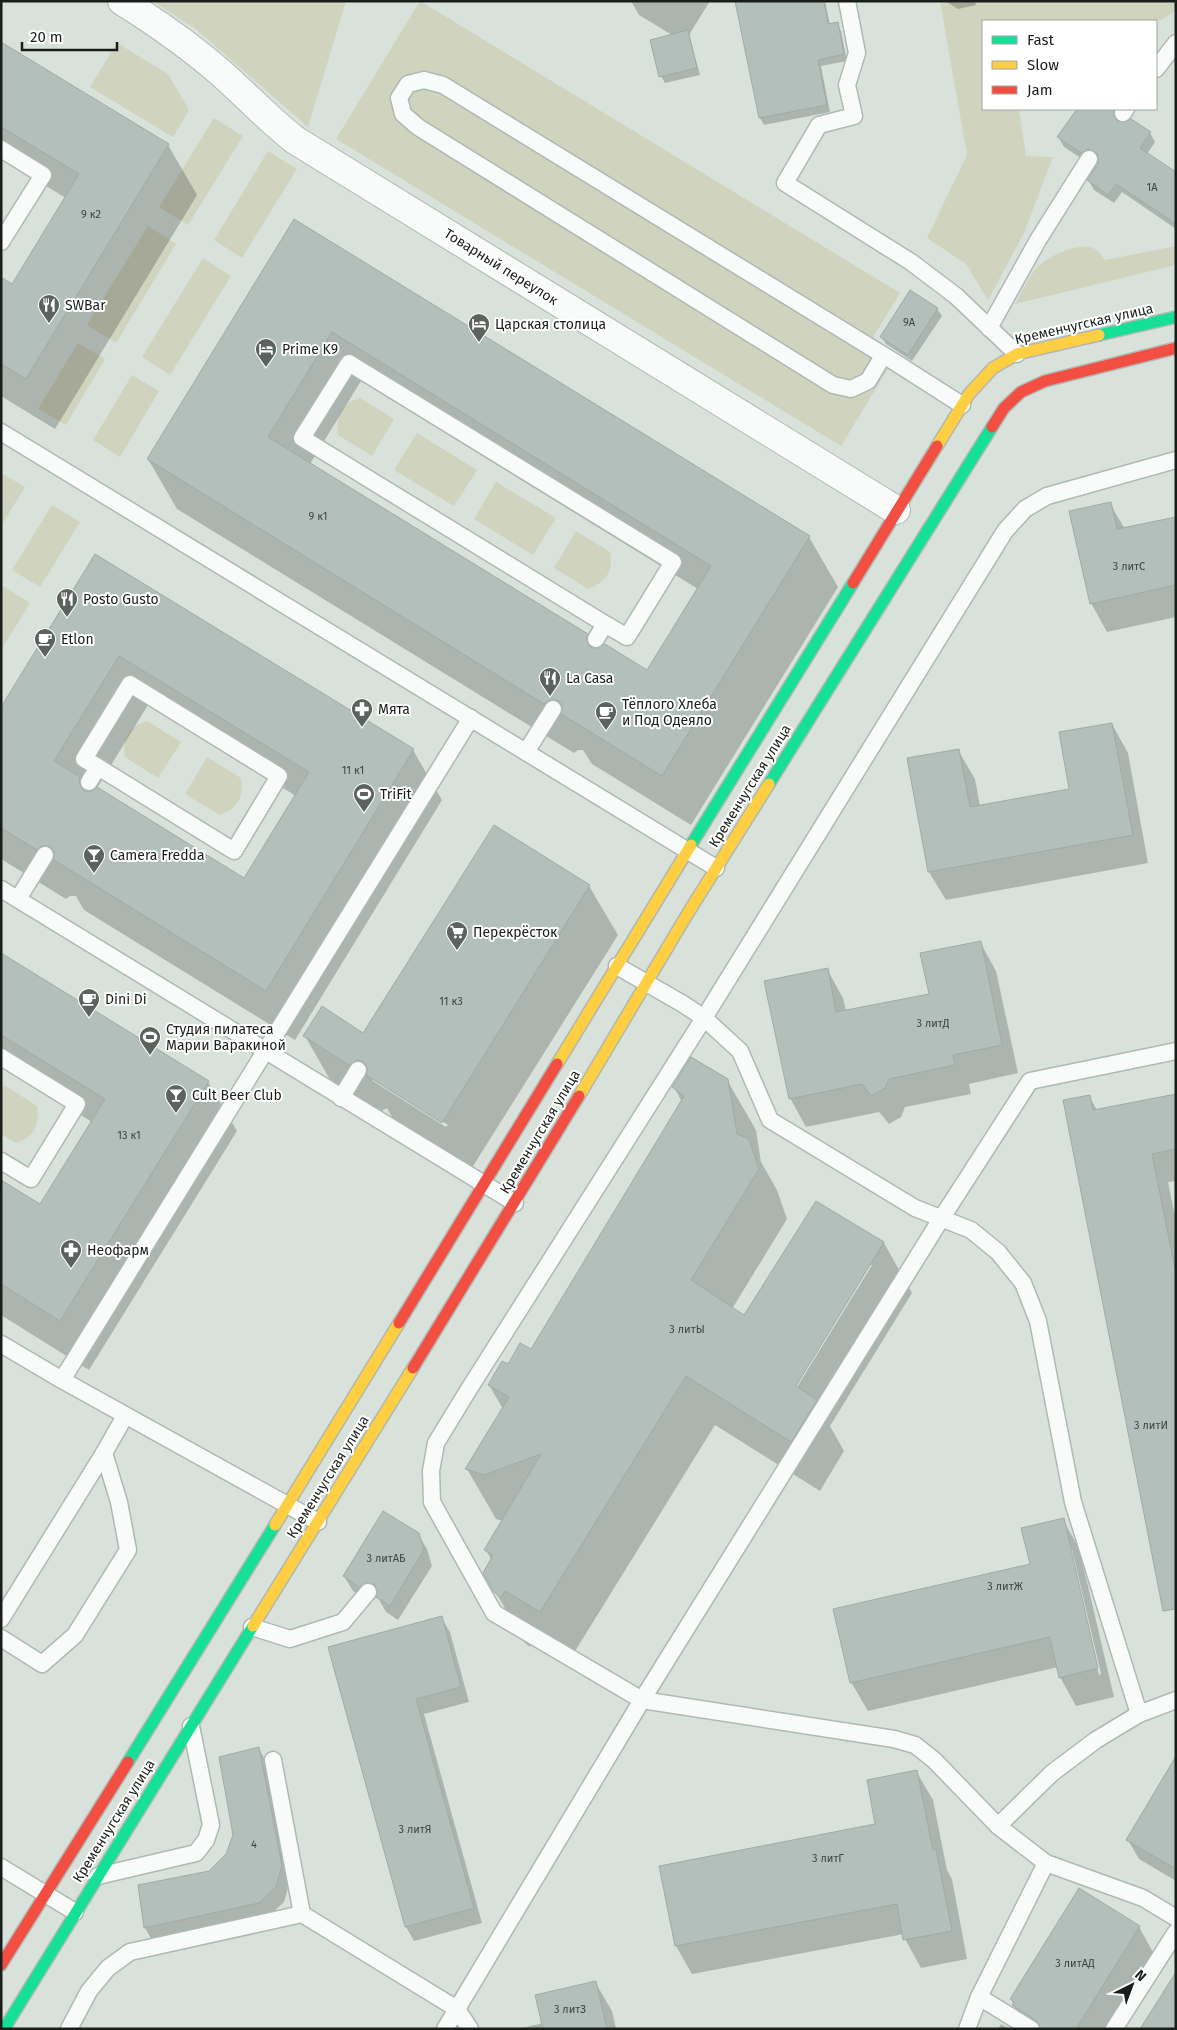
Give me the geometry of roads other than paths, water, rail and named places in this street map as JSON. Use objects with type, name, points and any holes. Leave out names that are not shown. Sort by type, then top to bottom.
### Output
[{"type":"street","name":"Товарный переулок","points":[[122,1],[171,32],[222,74],[269,120],[295,140],[896,510]]},
{"type":"street","name":"Кременчугская улица","points":[[1,1965],[288,1505],[687,850],[969,394],[993,368],[1017,354],[1176,317]]},
{"type":"street","name":"Кременчугская улица","points":[[4,2029],[514,1203],[716,868],[1004,408],[1021,392],[1045,381],[1176,348]]},
{"type":"lane","points":[[847,1],[858,53],[847,85],[854,116],[819,125],[785,183],[911,262],[956,296],[1017,354]]},
{"type":"lane","points":[[1157,69],[1176,43]]},
{"type":"lane","points":[[883,356],[868,381],[852,389],[833,385],[418,127],[404,114],[399,98],[408,84],[424,80],[443,85],[883,356],[962,405]]},
{"type":"lane","points":[[1,149],[42,175],[1,242]]},
{"type":"lane","points":[[989,328],[1038,240],[1089,159]]},
{"type":"lane","points":[[349,363],[673,562],[627,637],[605,624],[302,438],[349,363]]},
{"type":"lane","points":[[1,432],[716,868]]},
{"type":"lane","points":[[1176,460],[1047,496],[1025,508],[1004,531],[704,1018],[468,1389],[436,1443],[431,1471],[432,1502],[494,1613],[642,1700],[894,1738],[915,1745],[934,1760],[998,1826],[1046,1863],[1143,1898],[1176,1918]]},
{"type":"lane","points":[[596,639],[605,624]]},
{"type":"lane","points":[[130,684],[279,776],[234,851],[98,768],[84,759],[130,684]]},
{"type":"lane","points":[[526,752],[553,709]]},
{"type":"lane","points":[[62,1380],[471,718]]},
{"type":"lane","points":[[89,782],[98,768]]},
{"type":"lane","points":[[18,899],[45,854]]},
{"type":"lane","points":[[1,888],[514,1203]]},
{"type":"lane","points":[[616,966],[647,982],[704,1018],[740,1051],[770,1120],[916,1208],[971,1230],[998,1252],[1023,1282],[1038,1321],[1073,1502],[1139,1714]]},
{"type":"lane","points":[[445,2029],[642,1700],[1030,1081],[1176,1051]]},
{"type":"lane","points":[[1,1057],[77,1104],[31,1179],[1,1161]]},
{"type":"lane","points":[[341,1098],[358,1070]]},
{"type":"lane","points":[[1,1344],[125,1416],[318,1522]]},
{"type":"lane","points":[[1,1619],[125,1416]]},
{"type":"lane","points":[[1,1638],[42,1664],[75,1635],[128,1550],[119,1502],[104,1453]]},
{"type":"lane","points":[[252,1627],[290,1639],[343,1622],[368,1592]]},
{"type":"lane","points":[[998,1826],[1052,1773],[1096,1740],[1139,1714],[1176,1700]]},
{"type":"lane","points":[[98,1876],[196,1853],[206,1840],[212,1825],[191,1726]]},
{"type":"lane","points":[[273,1760],[302,1914]]},
{"type":"lane","points":[[968,2029],[978,1998],[1046,1863]]},
{"type":"lane","points":[[1,1867],[75,1912]]},
{"type":"lane","points":[[69,2029],[89,1991],[108,1968],[130,1952],[302,1914],[457,2009],[470,2029]]},
{"type":"lane","points":[[1114,2029],[1176,1932]]},
{"type":"lane","points":[[978,1998],[1031,2029]]},
{"type":"place","name":"SWBar","points":[[49,324]]},
{"type":"place","name":"Царская столица","points":[[479,343]]},
{"type":"place","name":"Prime K9","points":[[266,368]]},
{"type":"place","name":"Posto Gusto","points":[[67,618]]},
{"type":"place","name":"Etlon","points":[[45,658]]},
{"type":"place","name":"La Casa","points":[[550,697]]},
{"type":"place","name":"Мята","points":[[362,728]]},
{"type":"place","name":"Тёплого Хлеба и Под Одеяло","points":[[606,731]]},
{"type":"place","name":"TriFit","points":[[364,813]]},
{"type":"place","name":"Camera Fredda","points":[[94,874]]},
{"type":"place","name":"Перекрёсток","points":[[457,951]]},
{"type":"place","name":"Dini Di","points":[[89,1018]]},
{"type":"place","name":"Студия пилатеса Марии Варакиной","points":[[150,1056]]},
{"type":"place","name":"Cult Beer Club","points":[[176,1114]]},
{"type":"place","name":"Неофарм","points":[[71,1269]]}]
